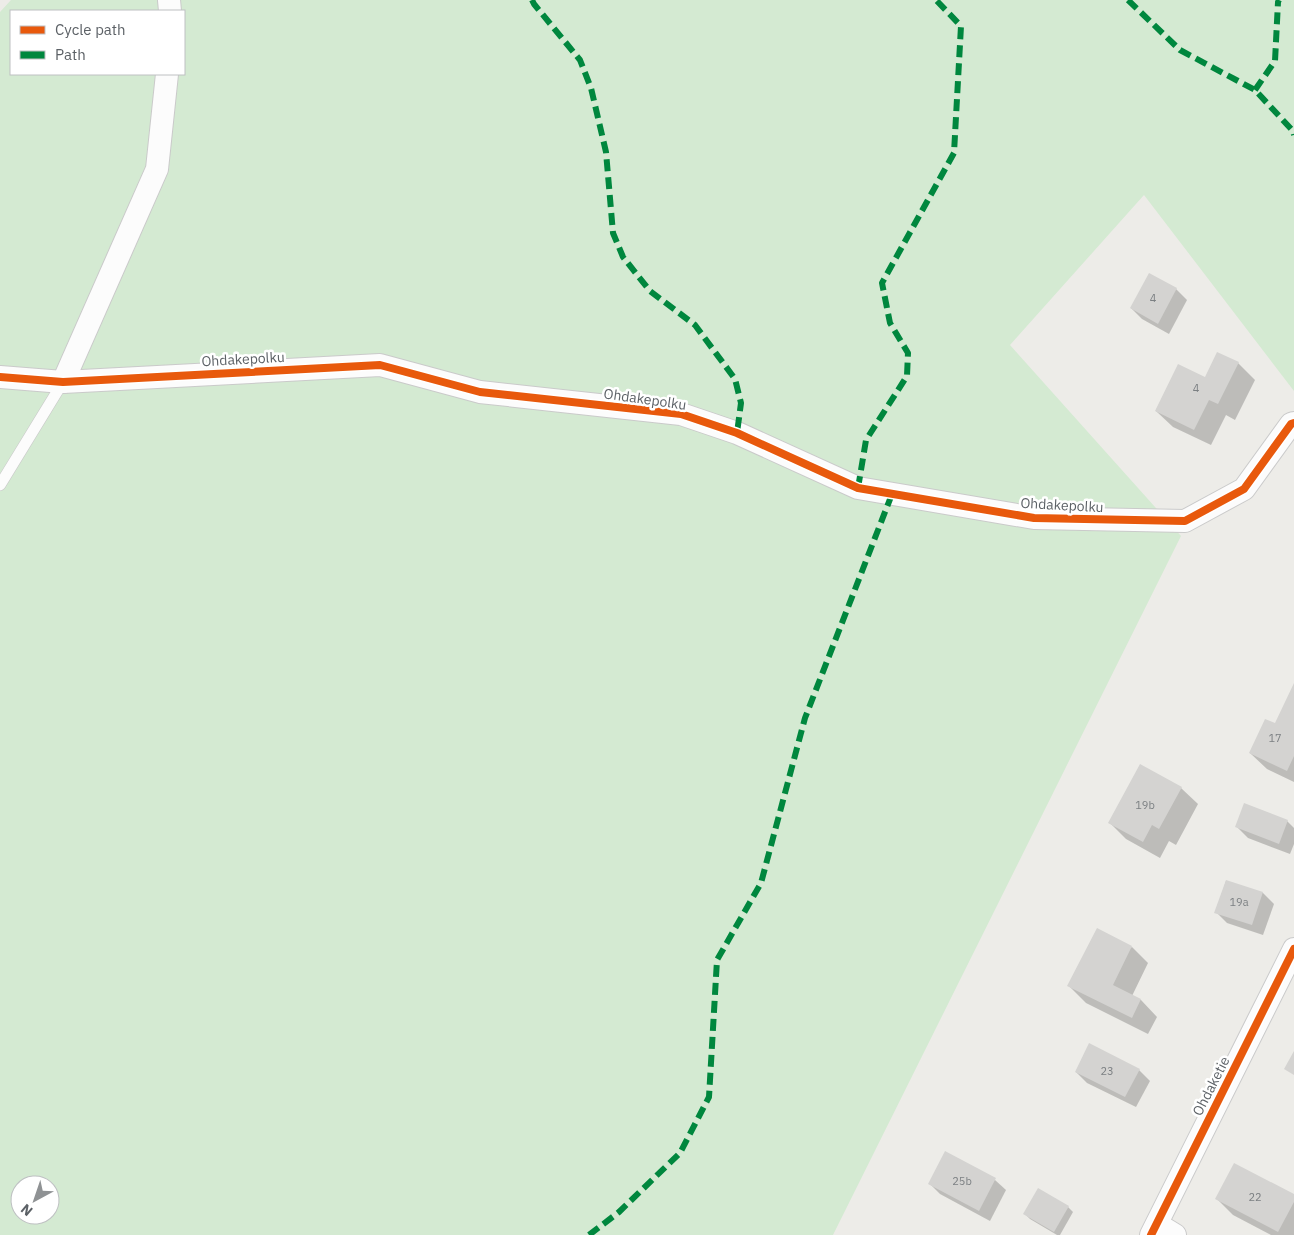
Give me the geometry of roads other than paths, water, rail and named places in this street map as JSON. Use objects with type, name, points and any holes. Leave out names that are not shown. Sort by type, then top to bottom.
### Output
[{"type":"street","points":[[62,382],[156,170],[167,75]]},
{"type":"street","name":"Ohdakepolku","points":[[0,377],[62,382],[380,365],[480,392],[681,414],[737,433],[858,488],[1034,518],[1185,521],[1244,489],[1291,424],[1294,423]]},
{"type":"street","name":"Ohdaketie","points":[[1154,1229],[1294,949]]},
{"type":"street","points":[[1154,1229],[1176,1235]]},
{"type":"lane","points":[[0,484],[62,382]]}]
